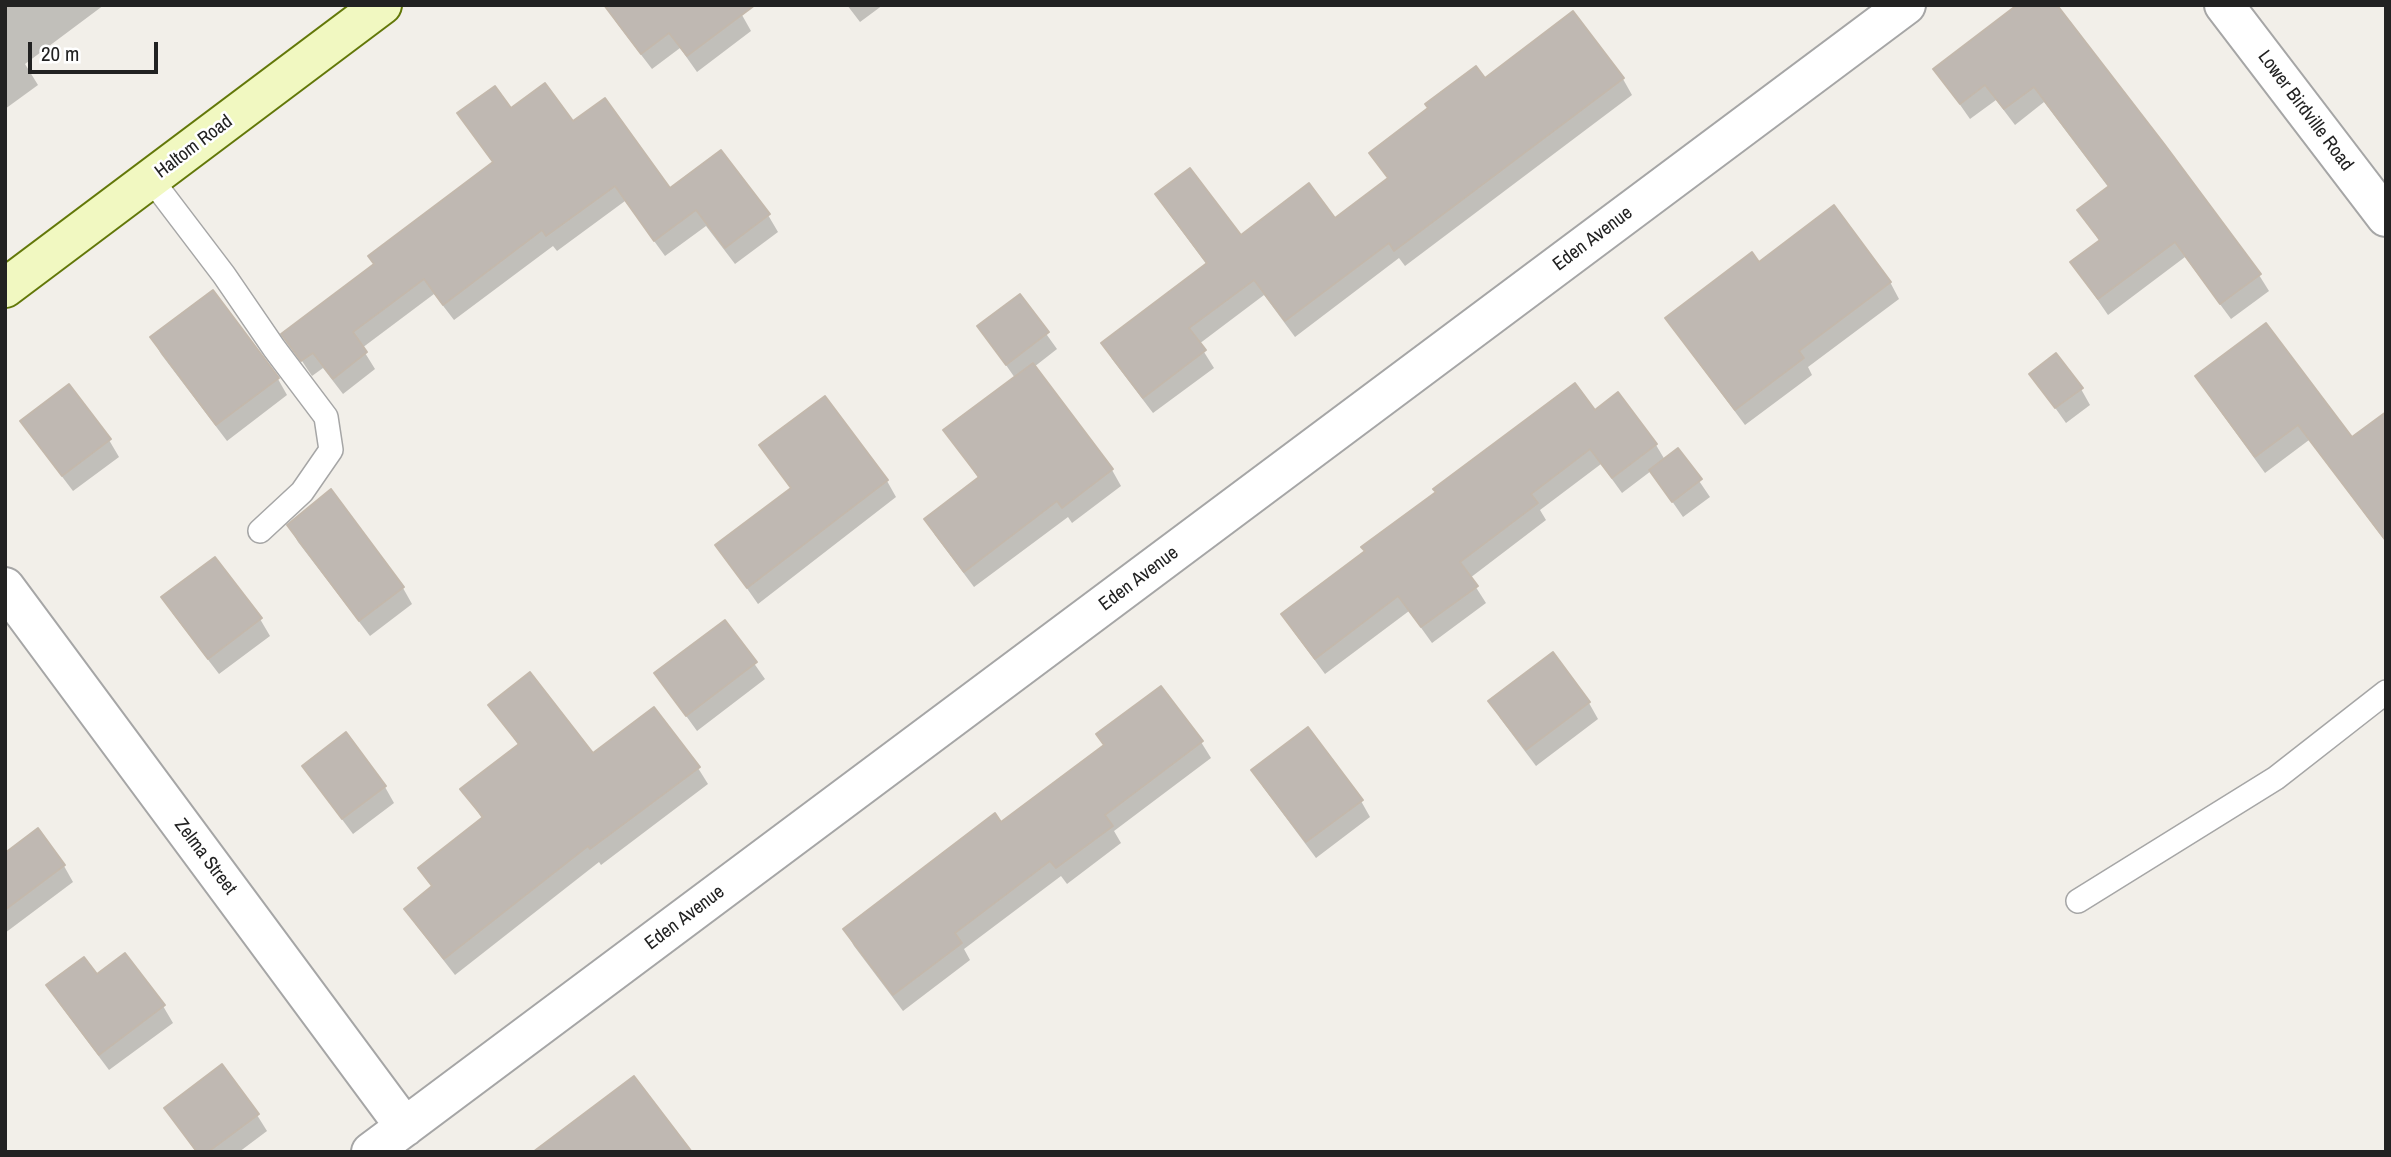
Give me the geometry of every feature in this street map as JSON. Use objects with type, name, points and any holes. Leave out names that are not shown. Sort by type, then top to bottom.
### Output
[{"type":"main road","name":"Haltom Road","points":[[5,288],[382,5]]},
{"type":"street","name":"Eden Avenue","points":[[371,1152],[1906,5]]},
{"type":"street","name":"Lower Birdville Road","points":[[2224,5],[2386,217]]},
{"type":"street","name":"Zelma Street","points":[[5,587],[405,1127]]},
{"type":"lane","points":[[151,179],[326,417],[331,450],[302,492],[260,531]]},
{"type":"lane","points":[[2078,901],[2276,778],[2386,692]]},
{"type":"building","points":[[604,5],[755,5],[687,56],[669,33],[641,54]]},
{"type":"building","points":[[2017,5],[2057,5],[2261,274],[2220,304],[2175,242],[2098,299],[2070,262],[2100,240],[2077,210],[2109,186],[2034,87],[2004,109],[1985,85],[1960,104],[1933,69]]},
{"type":"building","points":[[1573,11],[1624,78],[1394,251],[1389,243],[1285,321],[1254,280],[1189,328],[1206,350],[1143,398],[1101,343],[1207,263],[1155,194],[1190,168],[1241,235],[1309,183],[1335,218],[1388,178],[1369,153],[1428,108],[1425,104],[1476,66],[1485,78]]},
{"type":"building","points":[[545,83],[573,121],[605,98],[670,188],[721,150],[770,214],[725,248],[696,210],[654,241],[615,186],[546,236],[542,230],[443,305],[424,279],[353,332],[367,352],[333,379],[313,353],[301,361],[281,334],[374,264],[368,256],[493,162],[457,113],[495,86],[511,108]]},
{"type":"building","points":[[1834,205],[1891,282],[1799,351],[1804,358],[1735,410],[1665,318],[1752,252],[1759,262]]},
{"type":"building","points":[[213,290],[279,378],[216,425],[150,337]]},
{"type":"building","points":[[1020,294],[1049,332],[1006,365],[977,326]]},
{"type":"building","points":[[2266,323],[2352,437],[2386,412],[2386,541],[2298,425],[2255,457],[2195,376]]},
{"type":"building","points":[[2056,353],[2083,388],[2055,408],[2029,374]]},
{"type":"building","points":[[1033,363],[1113,469],[1062,508],[1057,501],[964,572],[924,519],[979,477],[943,430]]},
{"type":"building","points":[[1575,383],[1595,410],[1618,392],[1657,444],[1612,478],[1590,449],[1531,494],[1538,503],[1460,562],[1478,586],[1421,627],[1398,596],[1315,659],[1281,614],[1365,551],[1361,547],[1436,492],[1433,489]]},
{"type":"building","points":[[69,384],[111,439],[62,476],[20,421]]},
{"type":"building","points":[[825,396],[888,480],[747,588],[715,545],[791,488],[759,445]]},
{"type":"building","points":[[1678,448],[1702,479],[1672,502],[1649,470]]},
{"type":"building","points":[[331,489],[404,587],[359,621],[287,525]]},
{"type":"building","points":[[215,557],[262,618],[208,659],[161,597]]},
{"type":"building","points":[[725,620],[757,662],[686,716],[654,673]]},
{"type":"building","points":[[1553,652],[1590,702],[1526,750],[1488,701]]},
{"type":"building","points":[[530,672],[593,753],[654,707],[700,767],[590,849],[588,846],[444,959],[404,909],[432,886],[418,868],[483,817],[460,789],[519,744],[488,705]]},
{"type":"building","points":[[1161,686],[1203,741],[1105,815],[1113,826],[1056,868],[1050,861],[955,933],[962,943],[893,995],[843,929],[995,813],[1001,822],[1104,745],[1096,734]]},
{"type":"building","points":[[1308,727],[1363,800],[1306,842],[1251,770]]},
{"type":"building","points":[[346,732],[386,786],[342,819],[302,766]]},
{"type":"building","points":[[38,828],[65,865],[5,910],[5,853]]},
{"type":"building","points":[[125,953],[165,1005],[99,1055],[46,985],[84,957],[97,974]]},
{"type":"building","points":[[222,1064],[259,1114],[208,1152],[197,1152],[164,1108]]},
{"type":"building","points":[[634,1076],[692,1152],[533,1152]]}]
